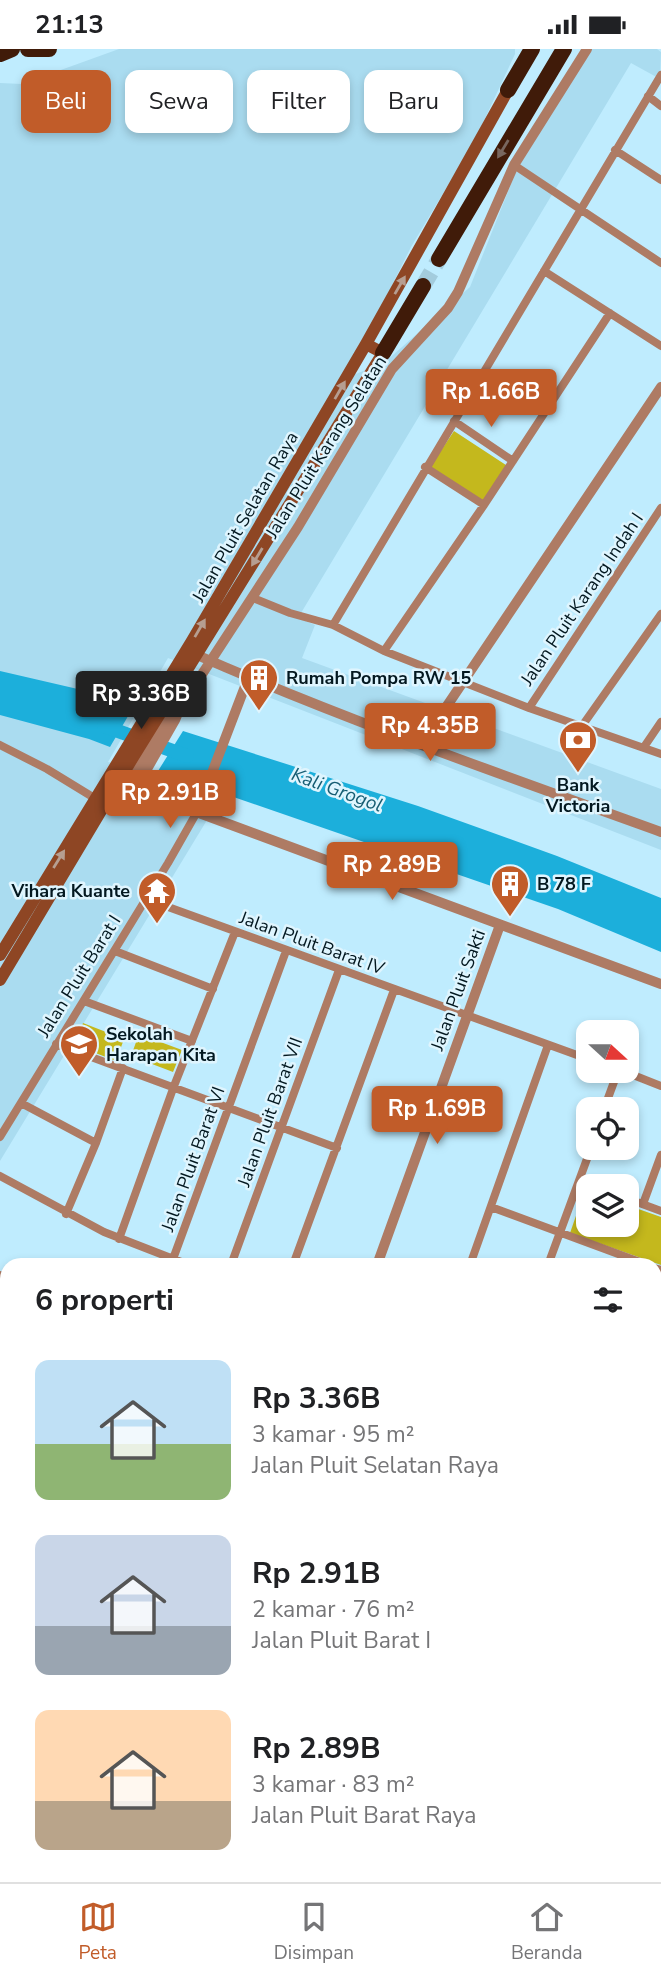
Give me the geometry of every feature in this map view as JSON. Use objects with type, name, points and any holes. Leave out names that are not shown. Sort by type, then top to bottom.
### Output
[{"type":"highway","points":[[0,54],[12,49]]},
{"type":"highway","points":[[28,49],[49,49]]},
{"type":"highway","points":[[508,90],[521,49]]},
{"type":"highway","points":[[508,90],[532,49]]},
{"type":"highway","points":[[439,259],[564,49]]},
{"type":"highway","points":[[383,353],[423,286]]},
{"type":"main road","name":"Jalan Pluit Selatan Raya","points":[[164,715],[192,642],[366,344],[508,90]]},
{"type":"main road","points":[[366,344],[383,353]]},
{"type":"main road","name":"Jalan Pluit Selatan Raya","points":[[0,955],[16,941],[127,786],[136,760],[197,655],[383,353]]},
{"type":"main road","name":"Jalan Pluit Selatan Raya","points":[[0,980],[16,941],[96,799],[136,760]]},
{"type":"street","name":"Jalan Pluit Karang Selatan","points":[[164,715],[180,708],[253,598],[392,369],[449,308],[514,165],[587,49]]},
{"type":"street","points":[[333,625],[661,75]]},
{"type":"street","points":[[648,96],[661,106]]},
{"type":"street","points":[[615,150],[661,180]]},
{"type":"street","points":[[514,165],[661,263]]},
{"type":"street","points":[[544,271],[661,346]]},
{"type":"street","points":[[384,651],[610,313]]},
{"type":"street","points":[[422,743],[661,387]]},
{"type":"street","points":[[454,421],[513,461]]},
{"type":"street","points":[[425,467],[484,505]]},
{"type":"street","name":"Jalan Pluit Karang Indah I","points":[[529,708],[661,508]]},
{"type":"street","points":[[253,598],[290,613],[333,625],[384,651],[529,708],[661,754]]},
{"type":"street","points":[[583,726],[661,614]]},
{"type":"street","points":[[197,655],[499,773],[661,832]]},
{"type":"street","name":"Jalan Pluit Barat I","points":[[0,1137],[197,812],[249,676]]},
{"type":"street","points":[[644,747],[661,722]]},
{"type":"street","points":[[0,744],[96,799]]},
{"type":"street","points":[[127,786],[661,984]]},
{"type":"street","name":"Jalan Pluit Barat IV","points":[[146,899],[576,1055]]},
{"type":"street","name":"Jalan Pluit Sakti","points":[[379,1258],[500,925]]},
{"type":"street","points":[[119,1239],[174,1087],[235,932]]},
{"type":"street","points":[[115,951],[213,989]]},
{"type":"street","name":"Jalan Pluit Barat VI","points":[[173,1258],[286,951]]},
{"type":"street","name":"Jalan Pluit Barat VII","points":[[234,1258],[339,970]]},
{"type":"street","points":[[296,1258],[394,990]]},
{"type":"street","points":[[84,1001],[192,1041]]},
{"type":"street","points":[[57,1044],[337,1148]]},
{"type":"street","points":[[473,1258],[548,1045]]},
{"type":"street","points":[[66,1214],[96,1143],[123,1068]]},
{"type":"street","points":[[639,1078],[661,1086]]},
{"type":"street","points":[[21,1103],[96,1143]]},
{"type":"street","points":[[643,1204],[661,1155]]},
{"type":"street","points":[[0,1176],[66,1214],[119,1239],[170,1258]]},
{"type":"street","points":[[551,1258],[576,1190]]},
{"type":"street","points":[[639,1203],[661,1211]]},
{"type":"street","points":[[491,1207],[628,1258]]},
{"type":"shaded area","points":[[119,49],[515,49],[475,140],[411,247],[346,378],[385,362],[470,287],[517,169],[591,49],[657,49],[661,52],[660,79],[631,63],[298,618],[315,625],[302,658],[661,789],[661,850],[168,658],[108,762],[221,797],[0,1161],[0,83],[21,84],[21,133],[111,133],[111,70],[61,70]]},
{"type":"shaded area","points":[[454,431],[509,467],[483,506],[428,470]]},
{"type":"shaded area","points":[[83,1023],[124,1039],[116,1061],[75,1045]]},
{"type":"shaded area","points":[[139,1034],[182,1050],[173,1072],[131,1056]]},
{"type":"shaded area","points":[[639,1209],[661,1217],[661,1258],[641,1258],[581,1237],[639,1237]]},
{"type":"shaded area","points":[[576,1216],[576,1235],[570,1233]]},
{"type":"water","points":[[0,671],[82,690],[134,706],[110,747],[0,715]]},
{"type":"water","points":[[183,731],[418,806],[557,856],[661,898],[661,952],[558,909],[158,771]]},
{"type":"waterway","name":"Kali Grogol","points":[[104,726],[187,756]]},
{"type":"tunnel","points":[[423,286],[439,259]]},
{"type":"place","name":"Rumah Pompa RW 15","points":[[259,712]]},
{"type":"place","name":"Bank Victoria","points":[[578,774]]},
{"type":"place","name":"B 78 F","points":[[510,918]]},
{"type":"place","name":"Vihara Kuante","points":[[157,925]]},
{"type":"place","name":"Sekolah Harapan Kita","points":[[79,1078]]}]
